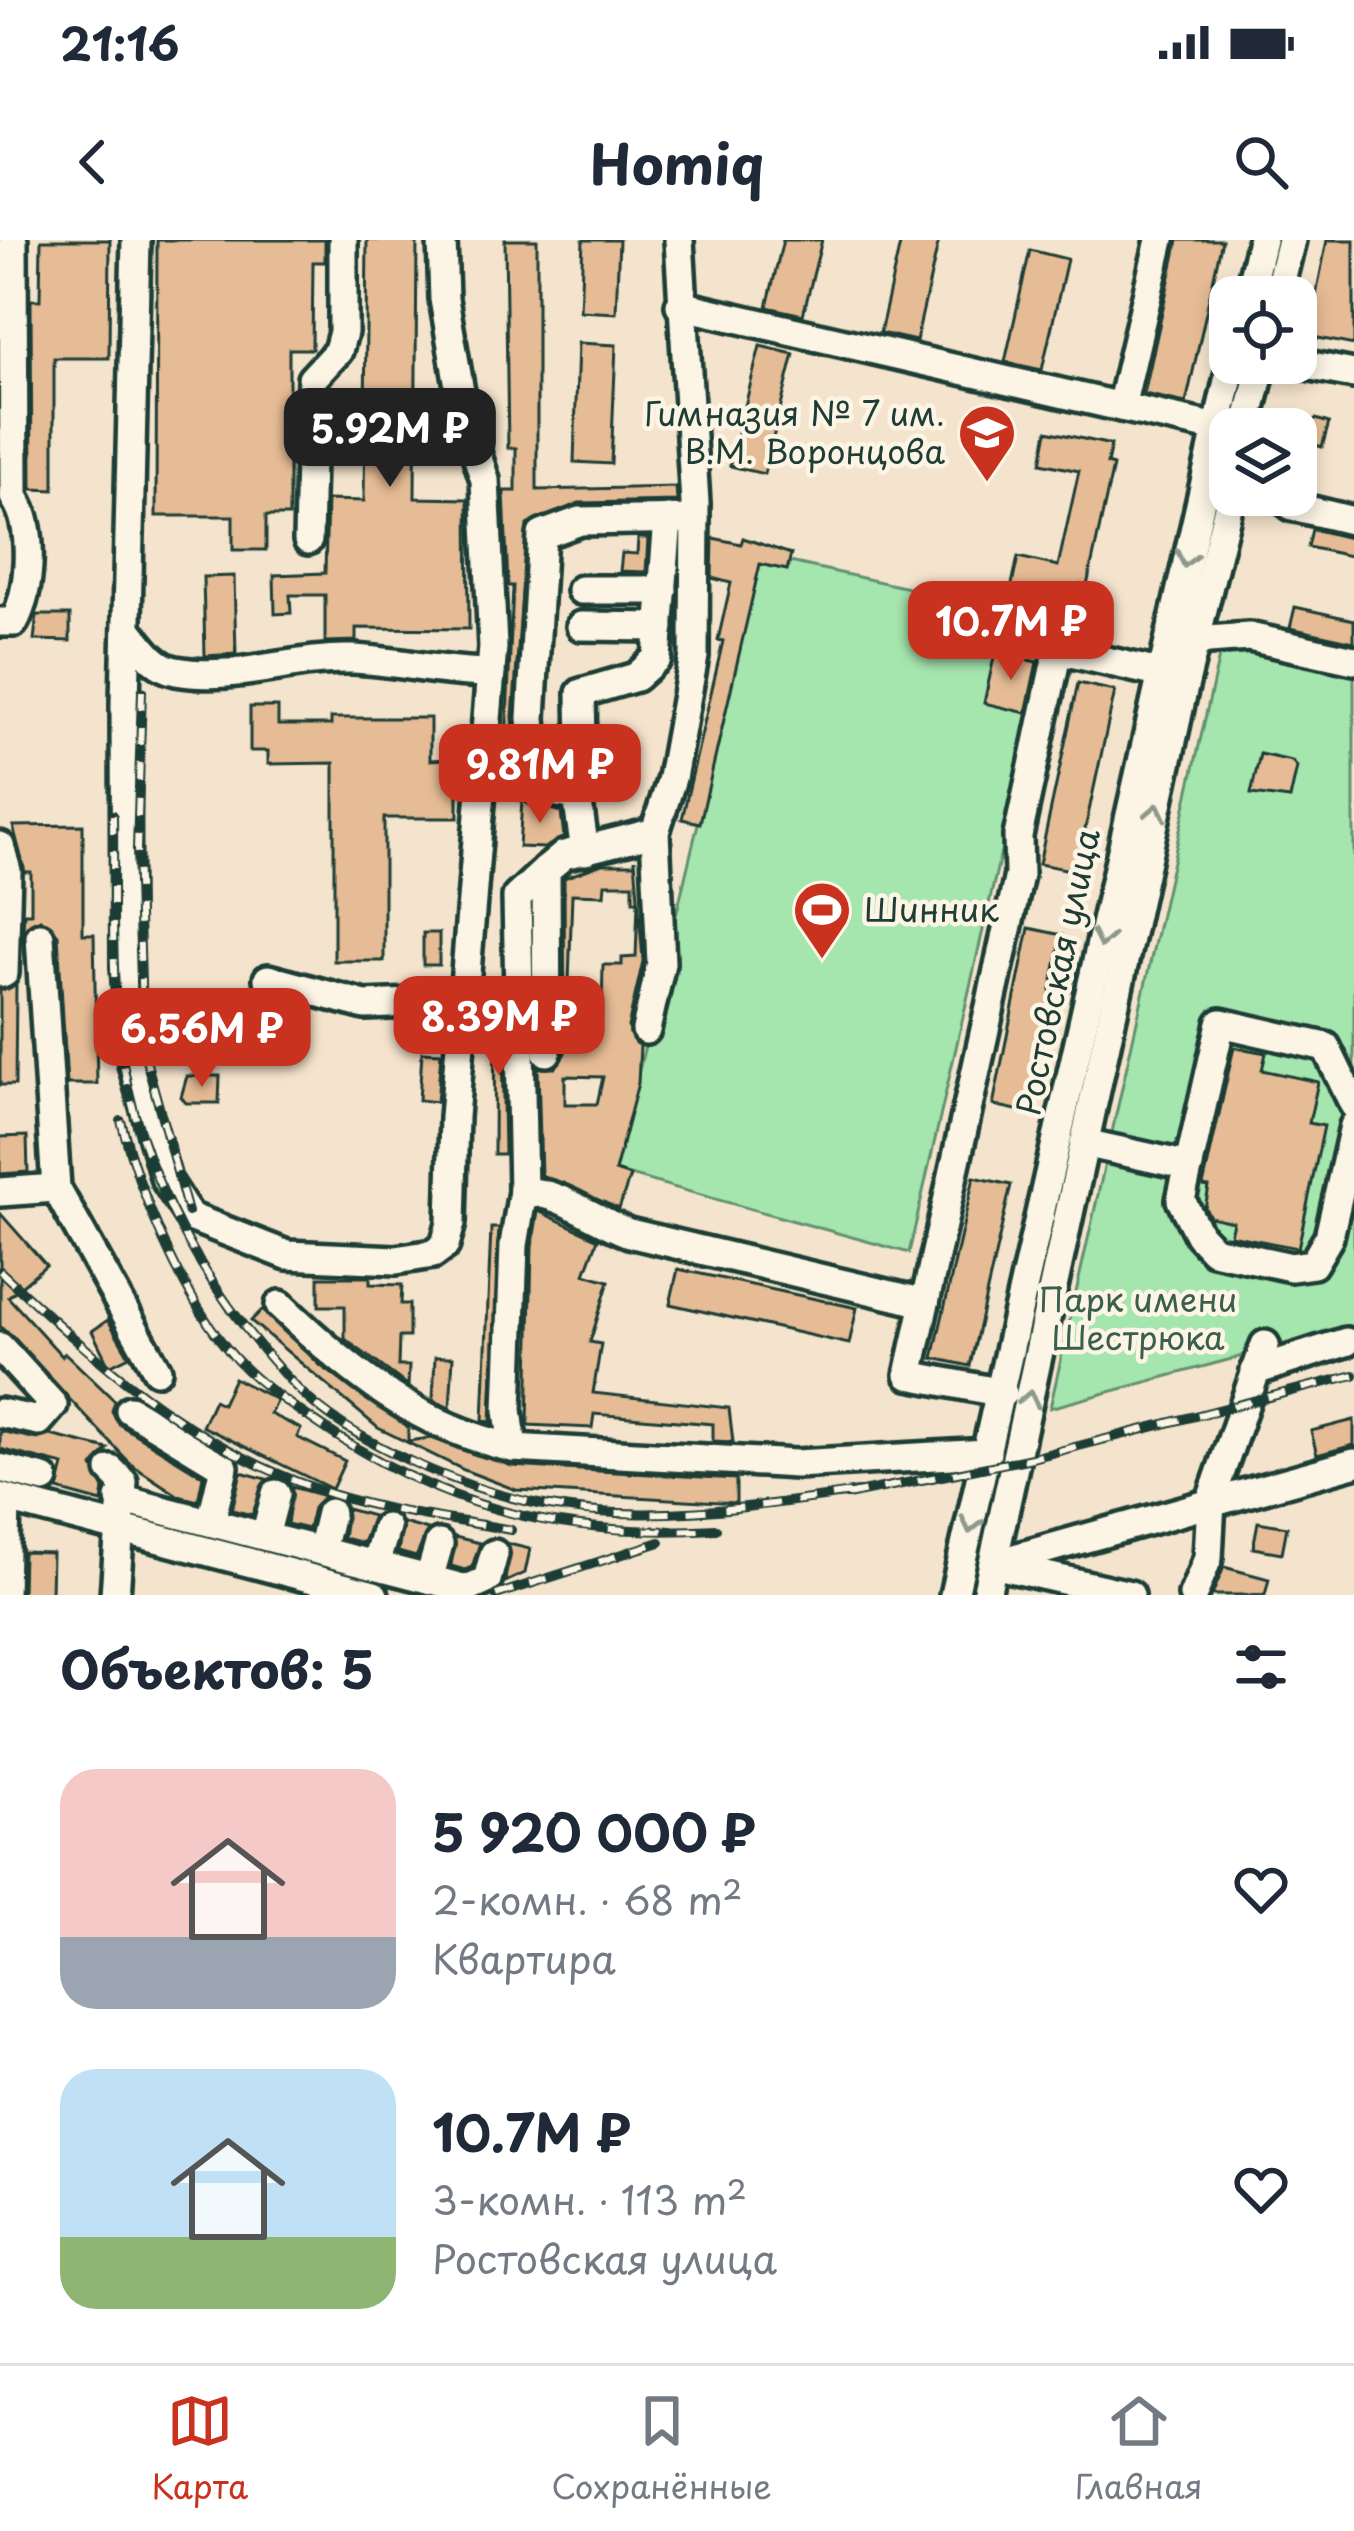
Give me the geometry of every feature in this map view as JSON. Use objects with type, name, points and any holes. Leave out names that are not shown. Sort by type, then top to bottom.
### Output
[{"type":"street","points":[[0,622],[14,622],[25,602],[25,512],[14,497],[14,240]]},
{"type":"street","points":[[136,240],[126,967],[133,1064],[166,1180],[190,1217],[209,1229],[287,1255],[396,1260],[433,1255],[445,1246],[451,1223],[463,1001],[490,673],[485,480],[464,415],[444,299],[442,240]]},
{"type":"street","points":[[308,540],[312,379],[338,351],[344,332],[343,240]]},
{"type":"street","points":[[581,747],[581,693],[636,677],[657,658],[663,590],[693,466],[679,240]]},
{"type":"street","points":[[1121,407],[1160,240]]},
{"type":"street","points":[[1253,276],[1262,240]]},
{"type":"street","points":[[1282,276],[1291,240]]},
{"type":"street","points":[[680,305],[1209,426]]},
{"type":"street","points":[[1317,367],[1354,374]]},
{"type":"street","name":"Ростовская улица","points":[[954,1595],[1209,462]]},
{"type":"street","points":[[1317,512],[1354,520]]},
{"type":"street","name":"Ростовская улица","points":[[986,1595],[1226,516]]},
{"type":"street","points":[[646,1030],[661,963],[655,832],[672,778],[692,669],[681,519]]},
{"type":"street","points":[[584,851],[578,796],[537,790],[531,718],[542,535],[580,521],[681,519]]},
{"type":"street","points":[[581,590],[663,590]]},
{"type":"street","points":[[581,626],[660,627]]},
{"type":"street","points":[[128,630],[151,659],[174,671],[237,672],[351,659],[436,673],[490,673]]},
{"type":"street","points":[[1195,641],[1250,637],[1354,660]]},
{"type":"street","points":[[1003,1393],[909,1375],[1019,875],[1018,836],[1058,650],[1159,673]]},
{"type":"street","points":[[650,664],[692,669]]},
{"type":"street","points":[[512,1448],[508,1410],[514,1245],[523,1191],[517,897],[564,855],[655,832]]},
{"type":"street","points":[[0,846],[7,871],[4,973]]},
{"type":"street","points":[[546,870],[547,1052]]},
{"type":"street","points":[[40,937],[56,1188],[158,1370]]},
{"type":"street","points":[[268,980],[365,1005],[463,1001]]},
{"type":"street","points":[[1354,1105],[1326,1047],[1221,1023],[1189,1166],[1184,1210],[1214,1250],[1291,1267],[1312,1264],[1329,1237],[1354,1126]]},
{"type":"street","points":[[1084,1143],[1189,1166]]},
{"type":"street","points":[[0,1192],[56,1188]]},
{"type":"street","points":[[523,1191],[555,1192],[595,1220],[629,1233],[925,1303]]},
{"type":"street","points":[[280,1305],[353,1375],[411,1413],[469,1438],[512,1448],[796,1464],[987,1454]]},
{"type":"street","points":[[1193,1595],[1208,1558],[1211,1500],[1260,1358],[1346,1342]]},
{"type":"street","points":[[0,1347],[53,1405],[39,1421],[0,1413]]},
{"type":"street","points":[[130,1410],[224,1467],[211,1522]]},
{"type":"street","points":[[993,1564],[1354,1463]]},
{"type":"street","points":[[0,1468],[44,1479]]},
{"type":"street","points":[[111,1471],[123,1482],[115,1595]]},
{"type":"street","points":[[265,1536],[276,1494]]},
{"type":"street","points":[[4,1595],[3,1498],[211,1522],[467,1589],[487,1580],[494,1554]]},
{"type":"street","points":[[119,1513],[374,1595]]},
{"type":"street","points":[[321,1551],[330,1513]]},
{"type":"street","points":[[375,1565],[386,1528]]},
{"type":"street","points":[[429,1579],[439,1544]]},
{"type":"street","points":[[993,1564],[1130,1595]]},
{"type":"green space","name":"Шинник","points":[[790,562],[1054,620],[909,1253],[615,1171],[760,564],[787,570]]},
{"type":"green space","name":"Парк имени Шестрюка","points":[[1272,648],[1354,667],[1354,1326],[1050,1408],[1220,652]]},
{"type":"building","points":[[41,240],[110,240],[109,358],[54,358],[54,490],[32,489],[31,300],[40,300]]},
{"type":"building","points":[[157,240],[325,240],[325,262],[313,262],[312,349],[289,349],[289,516],[266,516],[266,550],[233,550],[233,516],[156,516]]},
{"type":"building","points":[[367,240],[417,240],[415,498],[468,499],[469,629],[356,628],[356,641],[325,642],[325,595],[290,595],[291,613],[275,614],[274,575],[325,573],[327,500],[364,501]]},
{"type":"building","points":[[505,240],[537,240],[537,490],[676,487],[677,501],[579,503],[527,525],[513,717],[519,785],[504,785],[513,586],[508,586],[504,491],[516,491],[516,448],[508,448]]},
{"type":"building","points":[[583,240],[619,240],[616,313],[580,311]]},
{"type":"building","points":[[783,240],[822,240],[803,315],[767,307]]},
{"type":"building","points":[[901,240],[939,240],[916,341],[880,333]]},
{"type":"building","points":[[1178,240],[1222,240],[1214,276],[1209,276],[1209,299],[1186,403],[1144,394]]},
{"type":"building","points":[[1327,240],[1354,240],[1354,345],[1317,338],[1317,291]]},
{"type":"building","points":[[1030,250],[1067,259],[1042,370],[1005,362]]},
{"type":"building","points":[[578,343],[616,345],[611,464],[574,462]]},
{"type":"building","points":[[760,346],[794,354],[764,474],[730,466]]},
{"type":"building","points":[[1317,419],[1329,423],[1322,447],[1317,445]]},
{"type":"building","points":[[1047,431],[1111,445],[1107,464],[1113,466],[1087,586],[1081,584],[1077,603],[1011,589],[1018,557],[1058,566],[1079,471],[1041,463]]},
{"type":"building","points":[[1312,529],[1354,539],[1354,557],[1308,547]]},
{"type":"building","points":[[638,538],[648,538],[646,572],[620,571],[622,553],[637,554]]},
{"type":"building","points":[[713,538],[741,544],[743,538],[791,554],[787,570],[760,564],[700,823],[682,819],[723,641],[718,640],[731,583],[712,578]]},
{"type":"building","points":[[234,576],[236,654],[205,656],[203,577]]},
{"type":"building","points":[[1295,607],[1354,620],[1354,642],[1290,628]]},
{"type":"building","points":[[37,615],[70,615],[70,641],[34,640]]},
{"type":"building","points":[[995,653],[1037,662],[1026,713],[984,703]]},
{"type":"building","points":[[1078,683],[1115,691],[1076,871],[1039,864]]},
{"type":"building","points":[[250,707],[278,707],[278,725],[331,725],[331,718],[430,718],[430,760],[446,759],[446,784],[458,784],[458,818],[384,818],[384,961],[334,961],[334,763],[268,764],[268,751],[250,751]]},
{"type":"building","points":[[1260,754],[1292,761],[1297,767],[1290,799],[1251,794]]},
{"type":"building","points":[[522,801],[561,812],[564,837],[544,848],[519,847]]},
{"type":"building","points":[[83,825],[83,934],[94,934],[97,1084],[67,1084],[58,935],[40,919],[23,931],[24,913],[31,913],[31,872],[25,872],[13,826]]},
{"type":"building","points":[[635,859],[643,961],[628,1027],[640,1046],[638,1083],[615,1171],[630,1176],[619,1209],[541,1175],[538,1068],[555,1068],[565,1053],[564,878],[602,864],[635,864]],"holes":[[[605,884],[633,884],[633,901],[638,901],[636,957],[622,958],[622,965],[603,965],[602,1013],[568,1013],[572,894],[604,895]],[[565,1076],[603,1077],[597,1104],[565,1104]]]},
{"type":"building","points":[[1029,928],[1062,935],[1026,1112],[993,1105]]},
{"type":"building","points":[[423,933],[439,933],[439,965],[423,965]]},
{"type":"building","points":[[16,986],[15,1085],[0,1085],[0,990]]},
{"type":"building","points":[[495,988],[501,988],[504,1154],[494,1154]]},
{"type":"building","points":[[1234,1047],[1266,1053],[1262,1070],[1318,1082],[1309,1123],[1324,1126],[1298,1248],[1230,1235],[1233,1222],[1210,1217],[1205,1208],[1209,1187],[1203,1186]]},
{"type":"building","points":[[422,1052],[441,1053],[437,1102],[419,1100]]},
{"type":"building","points":[[187,1076],[220,1076],[219,1103],[186,1103],[181,1097]]},
{"type":"building","points":[[27,1136],[28,1172],[0,1174],[0,1137]]},
{"type":"building","points":[[974,1177],[1011,1185],[970,1366],[933,1358]]},
{"type":"building","points":[[538,1211],[598,1239],[585,1274],[609,1281],[590,1342],[601,1344],[593,1393],[729,1408],[733,1442],[713,1441],[713,1424],[594,1414],[592,1428],[528,1425],[532,1247]]},
{"type":"building","points":[[0,1213],[46,1265],[8,1297],[62,1356],[65,1353],[115,1401],[112,1411],[120,1425],[203,1476],[198,1501],[179,1496],[132,1465],[0,1326]]},
{"type":"building","points":[[491,1228],[499,1228],[491,1422],[483,1421]]},
{"type":"building","points":[[678,1269],[857,1308],[849,1344],[670,1304]]},
{"type":"building","points":[[319,1277],[370,1277],[370,1284],[402,1285],[401,1304],[409,1304],[409,1337],[399,1337],[398,1366],[409,1366],[408,1386],[345,1339],[345,1306],[319,1306]]},
{"type":"building","points":[[263,1309],[321,1366],[408,1427],[408,1441],[431,1438],[512,1466],[736,1479],[736,1503],[516,1490],[464,1470],[378,1428],[251,1321]]},
{"type":"building","points":[[108,1320],[129,1356],[109,1366],[92,1331]]},
{"type":"building","points":[[435,1357],[453,1357],[450,1408],[433,1400]]},
{"type":"building","points":[[234,1378],[277,1400],[270,1414],[301,1429],[297,1437],[345,1461],[332,1489],[202,1426],[214,1400],[222,1404]]},
{"type":"building","points":[[1354,1420],[1354,1445],[1317,1455],[1311,1431]]},
{"type":"building","points":[[0,1431],[37,1439],[50,1435],[108,1449],[93,1467],[104,1489],[102,1502],[58,1490],[64,1465],[0,1449]]},
{"type":"building","points":[[241,1472],[266,1479],[252,1515],[232,1510]]},
{"type":"building","points":[[292,1487],[325,1496],[313,1508],[308,1529],[287,1524]]},
{"type":"building","points":[[347,1509],[373,1516],[363,1543],[343,1538]]},
{"type":"building","points":[[1258,1522],[1287,1527],[1282,1553],[1253,1548]]},
{"type":"building","points":[[403,1523],[428,1530],[416,1557],[398,1552]]},
{"type":"building","points":[[455,1537],[480,1543],[472,1567],[465,1570],[451,1566]]},
{"type":"building","points":[[509,1544],[530,1549],[525,1573],[505,1582]]},
{"type":"building","points":[[23,1552],[52,1553],[51,1595],[22,1595]]},
{"type":"building","points":[[1224,1567],[1269,1579],[1265,1595],[1212,1595]]},
{"type":"railway","points":[[142,691],[137,849],[143,1049],[188,1212]]},
{"type":"railway","points":[[113,815],[117,1015],[142,1138],[181,1229],[206,1271],[233,1312],[296,1387],[348,1428],[414,1463],[485,1490],[550,1506],[665,1513],[859,1492]]},
{"type":"railway","points":[[121,1121],[151,1210],[194,1300],[238,1361],[290,1405],[407,1476],[504,1511],[606,1529],[716,1529]]},
{"type":"railway","points":[[0,1271],[145,1396],[267,1469],[338,1496],[511,1530]]},
{"type":"railway","points":[[847,1495],[1032,1458],[1354,1375]]},
{"type":"railway","points":[[496,1595],[660,1542]]},
{"type":"place","name":"Гимназия № 7 им. В.М. Воронцова","points":[[987,484]]},
{"type":"place","name":"Шинник","points":[[822,961]]}]
